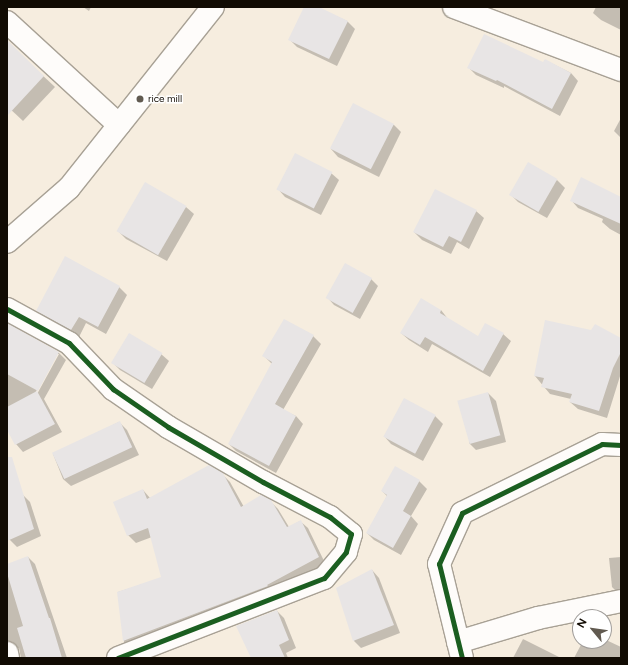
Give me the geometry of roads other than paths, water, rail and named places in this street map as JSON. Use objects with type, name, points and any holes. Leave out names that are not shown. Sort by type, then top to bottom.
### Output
[{"type":"street","points":[[7,242],[69,188],[213,7]]},
{"type":"street","points":[[454,7],[621,70]]},
{"type":"street","points":[[7,22],[119,125]]},
{"type":"street","points":[[7,309],[69,343],[113,389],[168,427],[263,482],[330,517],[351,534],[346,552],[324,578],[118,658]]},
{"type":"street","points":[[621,445],[602,444],[462,514],[439,564],[460,650],[538,618],[621,601]]},
{"type":"street","points":[[7,652],[8,658]]},
{"type":"place","name":"rice mill","points":[[140,99]]}]
